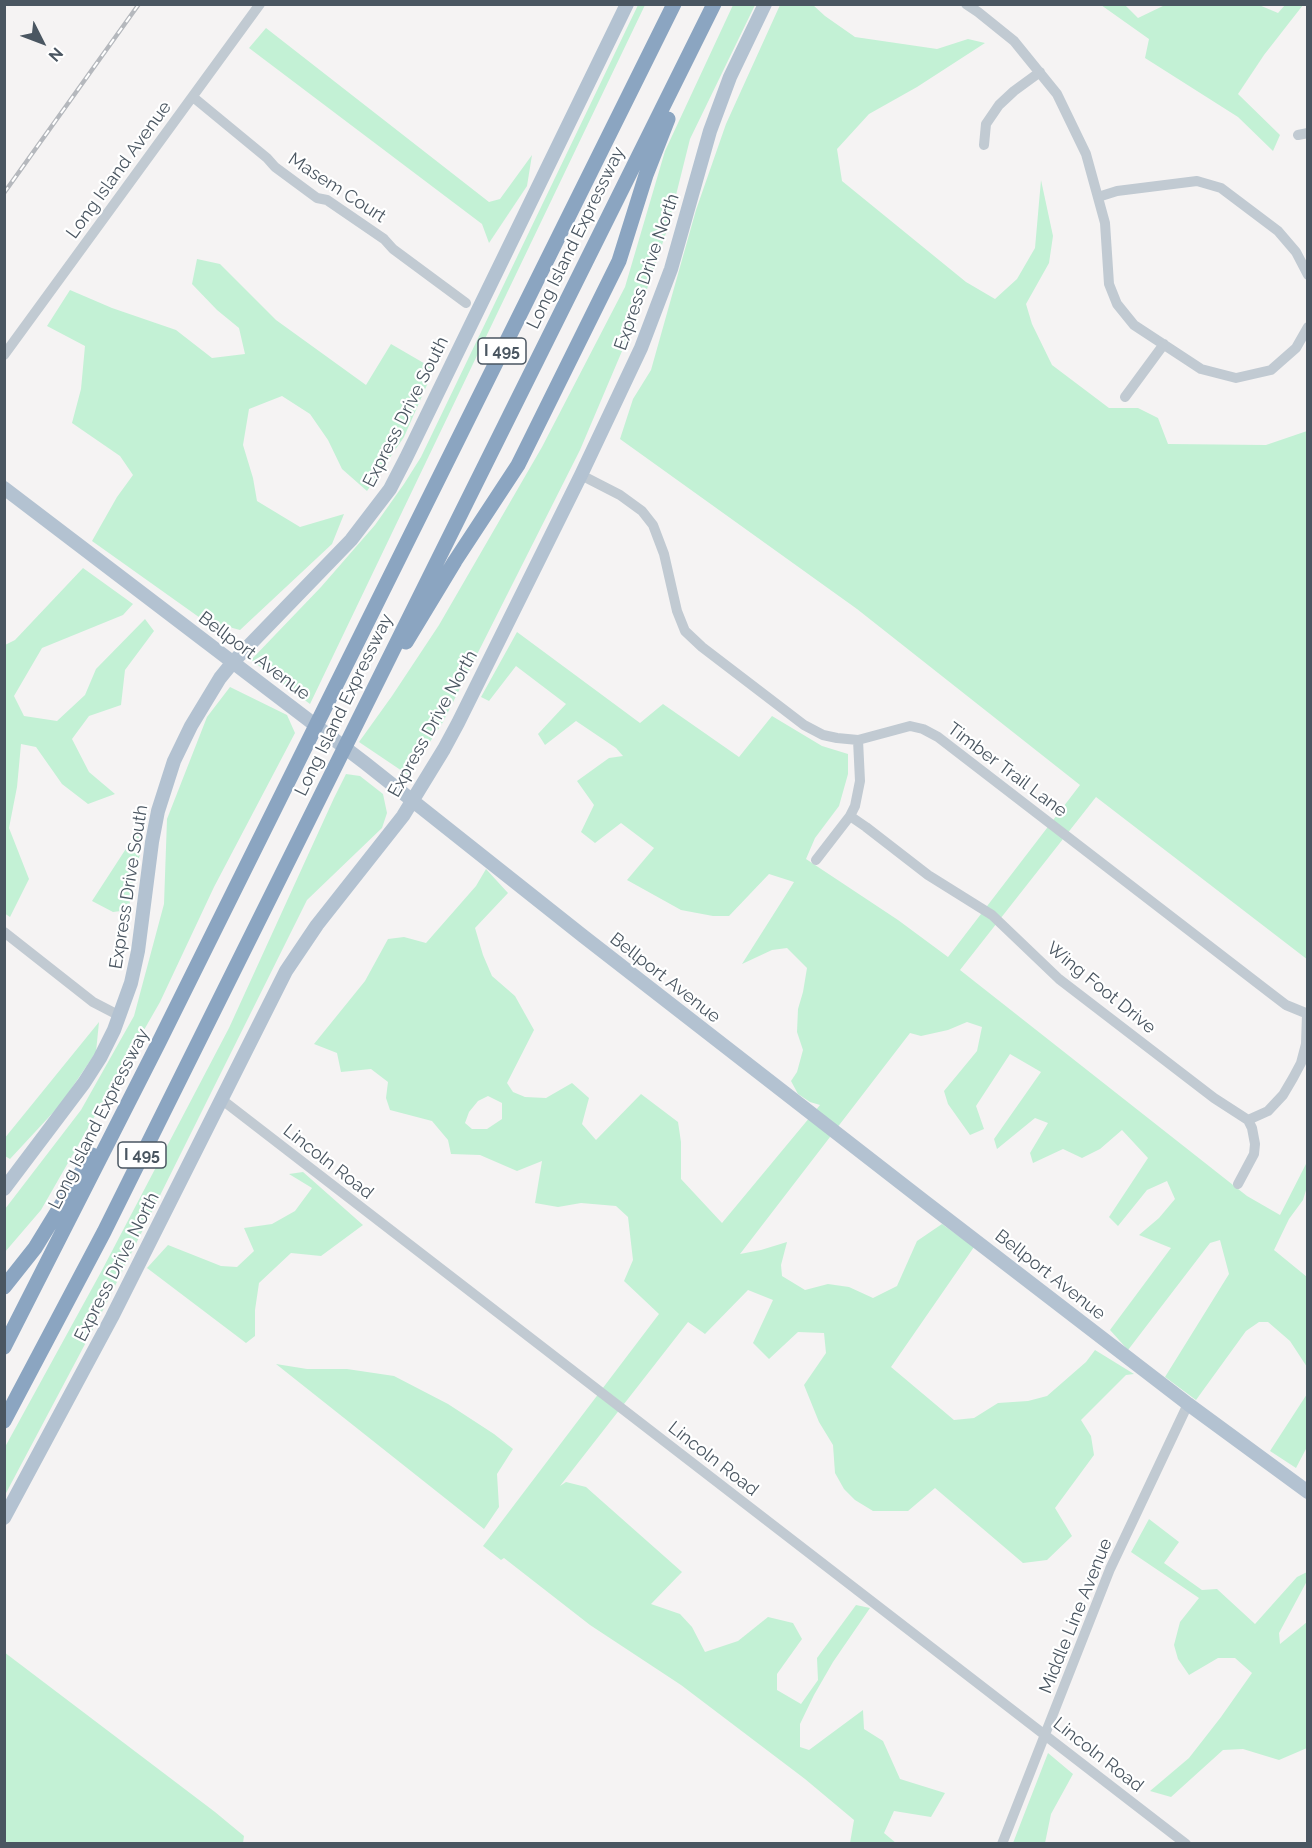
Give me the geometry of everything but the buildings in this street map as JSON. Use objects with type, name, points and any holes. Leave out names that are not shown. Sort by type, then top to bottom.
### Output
[{"type":"highway","name":"Long Island Expressway","points":[[4,1347],[132,1096],[672,4]]},
{"type":"highway","name":"Long Island Expressway","points":[[4,1421],[104,1232],[714,4]]},
{"type":"highway","points":[[384,667],[407,642],[455,561],[518,465],[619,261],[654,151],[680,91],[686,62]]},
{"type":"highway","points":[[4,1287],[35,1248],[97,1147],[132,1096]]},
{"type":"main road","name":"Express Drive South","points":[[4,1189],[89,1077],[120,1016],[138,951],[152,842],[163,793],[174,761],[191,726],[220,678],[233,662],[351,540],[390,489],[627,4]]},
{"type":"main road","name":"Express Drive North","points":[[4,1518],[112,1317],[296,953],[380,847],[413,800],[458,723],[624,387],[657,309],[684,227],[710,131],[730,76],[765,4]]},
{"type":"main road","name":"Bellport Avenue","points":[[4,488],[365,762],[583,936],[1188,1404],[1308,1492]]},
{"type":"street","name":"Long Island Avenue","points":[[4,355],[260,4]]},
{"type":"street","points":[[966,4],[1014,42],[1057,94],[1086,154],[1098,197],[1105,223],[1109,284],[1117,304],[1134,325],[1201,369],[1236,378],[1271,370],[1296,348],[1308,327]]},
{"type":"street","points":[[984,145],[986,124],[999,105],[1040,72]]},
{"type":"street","name":"Masem Court","points":[[193,97],[275,167],[317,198],[327,200],[384,239],[393,249],[466,303]]},
{"type":"street","points":[[1098,197],[1117,191],[1197,182],[1221,188],[1278,231],[1296,252],[1308,275]]},
{"type":"street","points":[[1125,397],[1164,344]]},
{"type":"street","name":"Timber Trail Lane","points":[[581,475],[620,495],[642,511],[653,525],[664,554],[677,611],[685,631],[702,647],[804,725],[823,735],[858,740],[910,726],[923,729],[938,737],[1286,1005],[1307,1014]]},
{"type":"street","points":[[816,860],[850,816],[855,806],[860,781],[858,740]]},
{"type":"street","name":"Wing Foot Drive","points":[[850,816],[928,875],[992,915],[1059,979],[1214,1098],[1248,1120]]},
{"type":"street","points":[[4,932],[93,1002],[120,1016]]},
{"type":"street","points":[[1238,1185],[1254,1154],[1255,1144],[1248,1120],[1268,1112],[1283,1095],[1293,1078],[1306,1044],[1307,1014]]},
{"type":"street","name":"Lincoln Road","points":[[221,1100],[1186,1844]]},
{"type":"street","name":"Middle Line Avenue","points":[[1002,1844],[1110,1569],[1188,1404]]},
{"type":"green space","points":[[638,5],[645,5],[310,704],[251,660],[321,587],[375,525],[421,457]]},
{"type":"green space","points":[[733,5],[755,5],[690,139],[668,227],[642,304],[580,450],[443,722],[408,775],[359,742],[439,625],[542,447],[625,287],[665,151]]},
{"type":"green space","points":[[780,5],[813,5],[855,37],[937,49],[968,39],[985,43],[917,87],[869,114],[837,149],[842,181],[966,282],[995,299],[1017,279],[1035,248],[1041,180],[1053,236],[1049,263],[1026,304],[1032,324],[1052,365],[1109,408],[1138,408],[1158,418],[1168,444],[1266,445],[1307,431],[1308,960],[1096,797],[960,970],[1247,1196],[1280,1215],[1307,1162],[1307,1187],[1303,1200],[1289,1219],[1274,1250],[1307,1277],[1307,1367],[1290,1341],[1268,1322],[1259,1322],[1246,1331],[1196,1400],[1165,1377],[1229,1274],[1220,1240],[1210,1243],[1128,1350],[1110,1330],[1171,1248],[1139,1235],[1159,1218],[1175,1199],[1167,1181],[1147,1190],[1118,1226],[1109,1217],[1148,1158],[1122,1130],[1100,1149],[1082,1158],[1063,1149],[1033,1163],[1030,1153],[1048,1123],[1035,1118],[997,1149],[994,1139],[1041,1072],[1010,1054],[976,1106],[984,1129],[970,1135],[948,1104],[944,1091],[977,1051],[982,1027],[967,1022],[948,1030],[921,1036],[910,1033],[740,1254],[787,1242],[781,1265],[782,1276],[805,1290],[828,1284],[849,1287],[873,1298],[897,1286],[917,1241],[942,1224],[974,1247],[891,1367],[954,1420],[974,1418],[998,1403],[1028,1401],[1047,1396],[1086,1362],[1095,1350],[1134,1374],[1126,1375],[1081,1420],[1091,1436],[1094,1455],[1055,1508],[1072,1536],[1047,1560],[1023,1563],[935,1488],[908,1511],[873,1511],[855,1500],[844,1489],[835,1473],[833,1445],[819,1422],[804,1385],[826,1353],[824,1333],[798,1332],[769,1359],[753,1343],[773,1300],[748,1290],[705,1334],[688,1322],[560,1486],[566,1482],[586,1487],[682,1572],[651,1604],[680,1614],[692,1627],[705,1652],[738,1641],[768,1617],[793,1623],[802,1639],[777,1674],[777,1690],[801,1704],[818,1680],[817,1658],[856,1605],[870,1608],[833,1662],[814,1695],[800,1724],[800,1747],[809,1750],[863,1710],[864,1729],[883,1741],[900,1779],[945,1793],[931,1817],[894,1811],[884,1833],[896,1843],[850,1843],[854,1820],[805,1779],[681,1685],[590,1625],[504,1558],[501,1560],[483,1546],[659,1314],[624,1281],[633,1260],[628,1217],[616,1206],[581,1203],[558,1207],[535,1203],[542,1161],[517,1171],[480,1155],[451,1154],[448,1140],[432,1121],[390,1110],[386,1098],[388,1082],[371,1069],[341,1072],[337,1053],[314,1044],[365,981],[388,939],[404,937],[426,943],[476,886],[486,869],[508,893],[475,928],[483,955],[492,976],[515,996],[534,1030],[507,1083],[513,1092],[525,1097],[546,1098],[572,1083],[589,1098],[582,1124],[596,1140],[641,1094],[678,1122],[681,1142],[681,1179],[722,1223],[820,1105],[798,1094],[791,1081],[797,1072],[803,1050],[797,1032],[798,1009],[807,968],[787,948],[772,950],[742,964],[794,882],[769,874],[729,916],[713,916],[681,910],[627,880],[654,848],[621,823],[595,843],[581,832],[594,805],[577,781],[609,758],[623,756],[616,748],[576,721],[545,745],[538,734],[566,704],[516,666],[489,701],[481,697],[517,632],[640,723],[663,704],[739,757],[772,716],[822,746],[848,754],[848,774],[839,806],[815,838],[806,859],[898,920],[948,957],[1080,785],[857,609],[620,439],[633,399],[651,370],[696,210],[726,124]],"holes":[[[488,1096],[502,1103],[502,1119],[487,1129],[472,1129],[465,1123],[469,1112],[478,1101]]]},
{"type":"green space","points":[[1101,5],[1125,5],[1138,18],[1165,5],[1259,5],[1278,13],[1285,5],[1303,5],[1264,55],[1238,94],[1280,135],[1273,151],[1238,117],[1145,58],[1149,39]]},
{"type":"green space","points":[[266,28],[489,202],[500,199],[532,155],[527,186],[489,243],[482,224],[249,48]]},
{"type":"green space","points":[[197,259],[220,264],[276,320],[366,385],[391,344],[434,369],[404,437],[367,491],[342,469],[328,440],[310,414],[282,396],[249,409],[243,445],[257,501],[300,527],[344,514],[332,544],[240,630],[203,620],[92,541],[117,497],[133,475],[120,456],[72,423],[81,389],[85,346],[47,326],[70,290],[112,308],[176,330],[212,358],[245,354],[239,328],[217,310],[192,284]]},
{"type":"green space","points":[[83,568],[133,604],[123,615],[42,648],[14,696],[24,716],[57,721],[85,695],[96,669],[145,619],[154,631],[125,670],[121,705],[89,716],[72,739],[89,772],[115,794],[88,804],[62,784],[36,747],[21,744],[17,787],[9,828],[29,879],[10,917],[4,913],[5,645],[15,640]]},
{"type":"green space","points":[[230,687],[287,715],[295,733],[214,887],[160,1002],[41,1210],[5,1252],[5,1209],[81,1110],[134,1016],[164,904],[167,819],[207,717]]},
{"type":"green space","points":[[346,774],[360,776],[383,794],[387,813],[382,828],[307,900],[101,1314],[5,1495],[5,1447],[101,1272],[229,1028]]},
{"type":"green space","points":[[142,824],[142,846],[131,890],[129,910],[113,912],[92,901]]},
{"type":"green space","points":[[99,1022],[96,1052],[61,1104],[10,1159],[5,1156],[4,1139]]},
{"type":"green space","points":[[303,1172],[363,1225],[321,1256],[291,1253],[259,1283],[255,1310],[255,1336],[246,1343],[147,1268],[168,1245],[221,1266],[237,1267],[254,1251],[244,1228],[272,1224],[295,1211],[312,1188],[289,1174]]},
{"type":"green space","points":[[276,1364],[307,1369],[347,1369],[394,1376],[448,1404],[513,1449],[497,1474],[499,1507],[484,1529]]},
{"type":"green space","points":[[1307,1394],[1307,1447],[1296,1468],[1270,1451]]},
{"type":"green space","points":[[1149,1519],[1179,1542],[1164,1563],[1202,1590],[1217,1589],[1255,1624],[1297,1577],[1307,1572],[1307,1581],[1279,1633],[1280,1644],[1307,1622],[1307,1748],[1279,1760],[1243,1749],[1223,1750],[1171,1797],[1150,1791],[1189,1758],[1252,1673],[1235,1658],[1218,1658],[1189,1675],[1178,1659],[1174,1645],[1180,1622],[1199,1598],[1131,1552]]},
{"type":"green space","points":[[4,1652],[215,1812],[244,1836],[243,1843],[5,1843]]},
{"type":"green space","points":[[1048,1753],[1073,1774],[1051,1814],[1045,1843],[1013,1843]]},
{"type":"railway","points":[[4,193],[139,4]]}]
